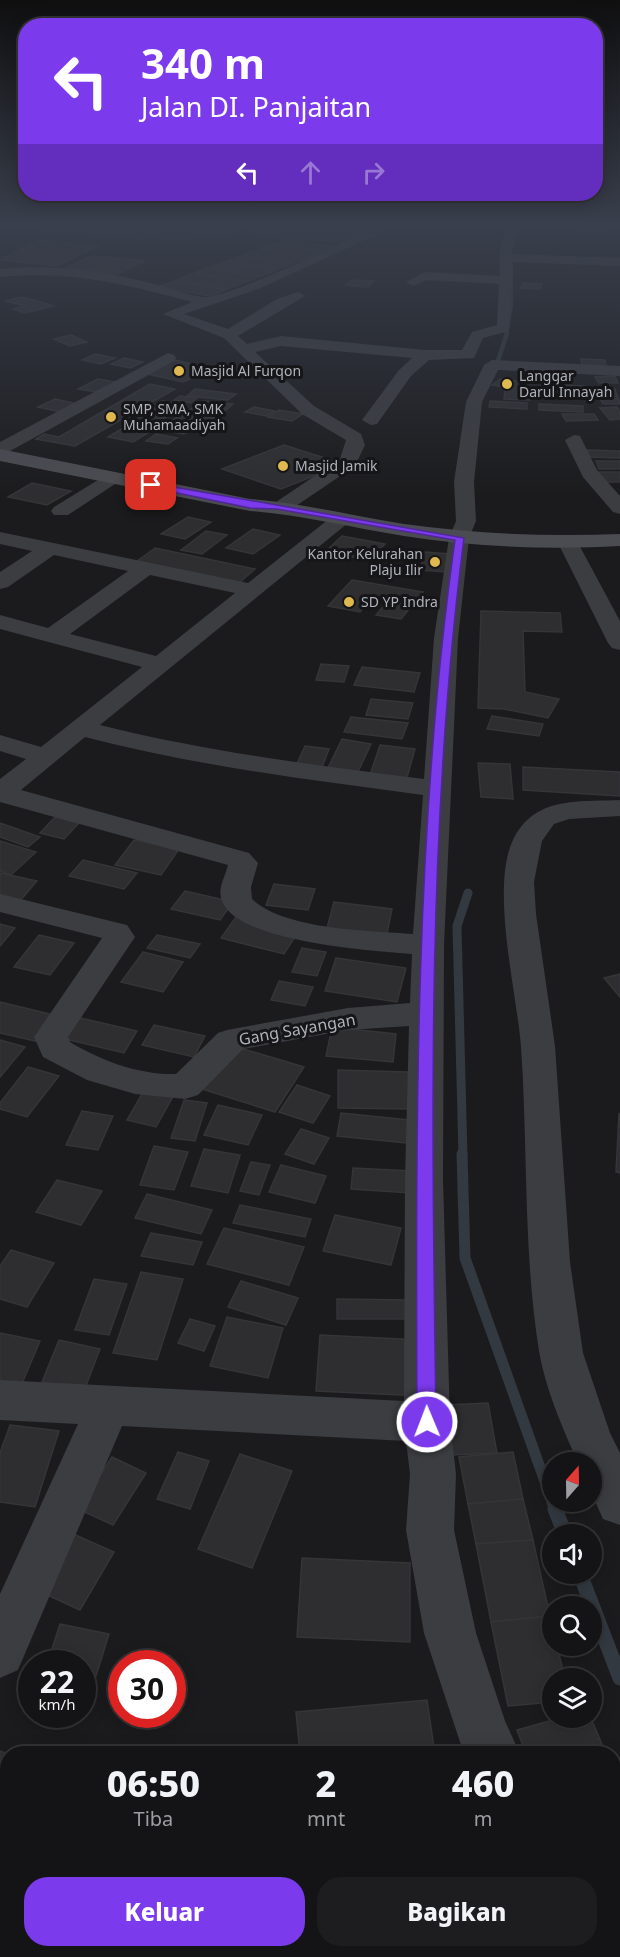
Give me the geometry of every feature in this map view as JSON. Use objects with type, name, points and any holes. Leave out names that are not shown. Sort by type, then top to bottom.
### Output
[{"type":"main road","points":[[3,454],[248,498],[278,507],[341,519],[459,538],[505,543],[620,540]]},
{"type":"main road","points":[[3,454],[250,505],[278,507]]},
{"type":"street","points":[[171,314],[229,335],[242,350],[264,366],[308,410],[355,438],[356,445],[348,462],[278,507]]},
{"type":"street","points":[[229,335],[262,314]]},
{"type":"street","points":[[242,350],[281,341],[424,355],[468,355],[477,334],[504,328],[504,314]]},
{"type":"street","points":[[371,420],[405,373],[424,355]]},
{"type":"street","points":[[3,454],[168,358]]},
{"type":"street","points":[[489,1746],[482,1732],[450,1633],[430,1530],[433,1474],[427,1422],[424,1179],[428,945],[446,638],[459,538],[466,521],[464,482],[474,402],[492,365],[620,371]]},
{"type":"street","points":[[574,440],[583,467],[593,481],[620,508]]},
{"type":"street","points":[[61,511],[111,478]]},
{"type":"street","points":[[0,793],[341,519]]},
{"type":"street","points":[[0,538],[251,590]]},
{"type":"street","points":[[568,543],[620,643]]},
{"type":"street","points":[[0,582],[51,548]]},
{"type":"street","points":[[52,636],[146,568]]},
{"type":"street","points":[[0,622],[158,664]]},
{"type":"street","points":[[80,728],[163,748],[253,765],[438,789]]},
{"type":"street","points":[[0,744],[45,756]]},
{"type":"street","points":[[0,793],[239,859],[243,863],[234,893],[241,909],[261,918],[334,938],[428,945]]},
{"type":"street","points":[[620,808],[567,810],[544,818],[526,841],[519,882],[520,914],[538,1046],[550,1262],[561,1353],[588,1435],[620,1503]]},
{"type":"street","name":"Gang Sayangan","points":[[0,903],[116,932],[119,937],[51,1037],[55,1049],[100,1072],[164,1086],[185,1086],[230,1041],[239,1038],[348,1019],[428,1013]]},
{"type":"street","points":[[0,1400],[427,1422]]},
{"type":"street","points":[[0,1652],[108,1407]]},
{"type":"building","points":[[71,335],[87,342],[70,346],[54,339]]},
{"type":"building","points":[[95,354],[115,358],[101,364],[82,360]]},
{"type":"building","points":[[124,358],[143,362],[130,368],[111,364]]},
{"type":"building","points":[[581,359],[605,360],[606,366],[582,365]]},
{"type":"building","name":"Masjid Al Furqon","points":[[175,360],[214,369],[183,382],[143,373]]},
{"type":"building","points":[[615,376],[618,383],[599,383],[595,377]]},
{"type":"building","points":[[98,379],[116,382],[96,392],[78,389]]},
{"type":"building","name":"Langgar Darul Innayah","points":[[500,379],[523,382],[515,389],[492,385]]},
{"type":"building","name":"SMP, SMA, SMK Muhamaadiyah","points":[[150,384],[175,389],[75,446],[36,439],[44,434],[59,437]]},
{"type":"building","points":[[558,385],[584,386],[584,393],[558,392]]},
{"type":"building","points":[[195,389],[236,394],[228,400],[187,396]]},
{"type":"building","points":[[595,389],[615,389],[620,404],[603,404]]},
{"type":"building","points":[[505,390],[530,391],[530,400],[504,399]]},
{"type":"building","points":[[180,396],[197,398],[191,403],[174,400]]},
{"type":"building","points":[[55,399],[78,404],[60,412],[38,407]]},
{"type":"building","points":[[162,401],[186,405],[180,409],[156,404]]},
{"type":"building","points":[[204,401],[233,404],[225,411],[204,408],[199,412],[189,410]]},
{"type":"building","points":[[490,401],[527,403],[527,409],[489,407]]},
{"type":"building","points":[[539,404],[583,406],[583,412],[539,410]]},
{"type":"building","points":[[157,407],[178,410],[161,420],[140,417]]},
{"type":"building","points":[[254,407],[275,411],[266,416],[245,412]]},
{"type":"building","points":[[617,407],[620,411],[620,419],[610,420],[600,408]]},
{"type":"building","points":[[279,410],[303,414],[292,421],[268,417]]},
{"type":"building","points":[[184,413],[214,418],[201,426],[171,421]]},
{"type":"building","points":[[562,414],[594,414],[598,420],[566,421]]},
{"type":"building","points":[[138,419],[164,423],[133,442],[108,437]]},
{"type":"building","points":[[169,424],[193,428],[184,434],[160,430]]},
{"type":"building","points":[[156,434],[177,438],[168,444],[146,441]]},
{"type":"building","name":"Masjid Jamik","points":[[284,445],[344,464],[281,489],[222,469]]},
{"type":"building","points":[[587,450],[620,451],[620,458],[589,457]]},
{"type":"building","points":[[596,461],[620,461],[620,469],[599,469]]},
{"type":"building","points":[[596,472],[620,472],[620,482],[600,482]]},
{"type":"building","points":[[32,483],[71,491],[47,505],[8,497]]},
{"type":"building","points":[[188,517],[211,522],[185,539],[161,534]]},
{"type":"building","points":[[253,529],[280,535],[253,554],[226,548]]},
{"type":"building","points":[[206,531],[227,535],[202,554],[181,550]]},
{"type":"building","points":[[342,536],[385,544],[369,560],[325,552]]},
{"type":"building","points":[[155,548],[255,569],[239,583],[137,561]]},
{"type":"building","name":"Kantor Kelurahan Plaju Ilir","points":[[425,552],[450,554],[445,572],[420,570]]},
{"type":"building","name":"SD YP Indra","points":[[352,580],[423,592],[401,619],[376,615],[390,599],[374,596],[360,612],[328,606]]},
{"type":"building","points":[[481,611],[560,613],[562,632],[523,631],[525,692],[559,699],[548,718],[504,709],[478,708]]},
{"type":"building","points":[[321,664],[349,666],[344,682],[316,680]]},
{"type":"building","points":[[362,667],[420,673],[414,692],[354,685]]},
{"type":"building","points":[[371,699],[413,703],[408,719],[366,715]]},
{"type":"building","points":[[492,716],[543,724],[539,736],[487,729]]},
{"type":"building","points":[[351,717],[408,723],[402,739],[344,732]]},
{"type":"building","points":[[342,739],[371,744],[356,776],[326,772]]},
{"type":"building","points":[[380,745],[415,749],[406,781],[369,778]]},
{"type":"building","points":[[305,746],[329,749],[320,773],[294,770]]},
{"type":"building","points":[[478,763],[510,764],[513,799],[481,797]]},
{"type":"building","points":[[523,767],[620,772],[620,796],[523,790]]},
{"type":"building","points":[[55,817],[79,823],[64,839],[40,833]]},
{"type":"building","points":[[0,823],[40,837],[28,847],[0,837]]},
{"type":"building","points":[[134,840],[179,849],[161,875],[115,865]]},
{"type":"building","points":[[0,841],[36,852],[11,875],[0,871]]},
{"type":"building","points":[[83,860],[137,873],[124,889],[69,876]]},
{"type":"building","points":[[0,873],[37,881],[20,901],[0,896]]},
{"type":"building","points":[[274,884],[315,889],[308,910],[266,905]]},
{"type":"building","points":[[185,891],[233,902],[220,920],[171,909]]},
{"type":"building","points":[[334,902],[392,909],[387,934],[327,928]]},
{"type":"building","points":[[236,917],[298,932],[284,954],[221,938]]},
{"type":"building","points":[[0,924],[15,928],[0,946]]},
{"type":"building","points":[[39,935],[74,943],[50,975],[14,967]]},
{"type":"building","points":[[157,935],[200,944],[190,958],[147,948]]},
{"type":"building","points":[[302,948],[326,952],[317,976],[292,972]]},
{"type":"building","points":[[143,952],[183,962],[163,992],[121,982]]},
{"type":"building","points":[[336,958],[406,968],[397,1002],[325,991]]},
{"type":"building","points":[[620,974],[620,997],[604,978]]},
{"type":"building","points":[[279,981],[313,987],[305,1006],[271,1000]]},
{"type":"building","points":[[0,1002],[58,1016],[39,1042],[0,1033]]},
{"type":"building","points":[[76,1017],[137,1031],[124,1053],[61,1038]]},
{"type":"building","points":[[154,1025],[205,1036],[194,1057],[142,1045]]},
{"type":"building","points":[[332,1027],[396,1034],[393,1062],[326,1056]]},
{"type":"building","points":[[0,1040],[25,1047],[0,1077]]},
{"type":"building","points":[[230,1045],[304,1067],[275,1112],[199,1088]]},
{"type":"building","points":[[28,1067],[59,1076],[27,1117],[0,1109],[0,1103]]},
{"type":"building","points":[[338,1070],[408,1072],[410,1109],[338,1108]]},
{"type":"building","points":[[297,1085],[330,1096],[313,1123],[279,1112]]},
{"type":"building","points":[[146,1087],[175,1093],[156,1127],[127,1120]]},
{"type":"building","points":[[184,1100],[207,1103],[195,1141],[171,1138]]},
{"type":"building","points":[[218,1105],[262,1115],[248,1145],[204,1135]]},
{"type":"building","points":[[82,1111],[113,1116],[98,1150],[66,1145]]},
{"type":"building","points":[[341,1113],[419,1121],[416,1144],[337,1136]]},
{"type":"building","points":[[620,1114],[620,1173],[616,1172]]},
{"type":"building","points":[[301,1129],[329,1138],[314,1164],[285,1154]]},
{"type":"building","points":[[154,1146],[188,1152],[174,1190],[140,1185]]},
{"type":"building","points":[[204,1149],[240,1155],[228,1193],[191,1186]]},
{"type":"building","points":[[251,1162],[270,1165],[259,1195],[240,1191]]},
{"type":"building","points":[[281,1165],[326,1176],[315,1203],[269,1192]]},
{"type":"building","points":[[353,1168],[412,1171],[411,1193],[351,1189]]},
{"type":"building","points":[[57,1180],[102,1191],[81,1225],[36,1212]]},
{"type":"building","points":[[147,1194],[212,1210],[201,1234],[135,1218]]},
{"type":"building","points":[[240,1205],[311,1219],[305,1237],[233,1223]]},
{"type":"building","points":[[335,1215],[401,1228],[391,1265],[323,1251]]},
{"type":"building","points":[[224,1228],[304,1247],[289,1285],[207,1264]]},
{"type":"building","points":[[151,1233],[202,1242],[193,1265],[141,1256]]},
{"type":"building","points":[[11,1250],[54,1263],[27,1307],[0,1299],[0,1266]]},
{"type":"building","points":[[141,1272],[183,1279],[157,1360],[113,1353]]},
{"type":"building","points":[[94,1279],[127,1284],[109,1335],[75,1330]]},
{"type":"building","points":[[241,1281],[298,1298],[286,1325],[228,1307]]},
{"type":"building","points":[[337,1299],[411,1300],[412,1319],[337,1319]]},
{"type":"building","points":[[227,1317],[283,1328],[268,1378],[210,1366]]},
{"type":"building","points":[[190,1319],[215,1326],[204,1351],[178,1343]]},
{"type":"building","points":[[0,1333],[40,1341],[18,1393],[0,1389]]},
{"type":"building","points":[[320,1335],[421,1340],[422,1396],[316,1391]]},
{"type":"building","points":[[59,1340],[100,1349],[84,1391],[42,1382]]},
{"type":"building","points":[[488,1403],[497,1453],[452,1455],[445,1405]]},
{"type":"building","points":[[10,1425],[59,1431],[35,1507],[0,1502],[0,1453]]},
{"type":"building","points":[[178,1452],[209,1461],[190,1509],[157,1499]]},
{"type":"building","points":[[513,1452],[523,1499],[468,1504],[459,1457]]},
{"type":"building","points":[[240,1454],[292,1471],[252,1568],[198,1549]]},
{"type":"building","points":[[112,1457],[146,1473],[113,1525],[78,1509]]},
{"type":"building","points":[[523,1499],[533,1540],[476,1544],[468,1504]]},
{"type":"building","points":[[71,1533],[114,1552],[80,1610],[36,1590]]},
{"type":"building","points":[[533,1540],[546,1596],[542,1596],[542,1617],[491,1622],[476,1544]]},
{"type":"building","points":[[302,1558],[410,1563],[410,1642],[297,1637]]},
{"type":"building","points":[[542,1617],[542,1656],[560,1656],[562,1668],[542,1668],[542,1703],[508,1706],[491,1622]]},
{"type":"building","points":[[60,1624],[109,1634],[96,1676],[96,1650],[52,1650]]},
{"type":"building","points":[[427,1700],[434,1746],[299,1746],[296,1712]]},
{"type":"building","points":[[542,1723],[542,1728],[595,1728],[603,1746],[523,1746],[517,1730]]},
{"type":"waterway","points":[[506,335],[510,314]]},
{"type":"waterway","points":[[495,370],[507,333]]},
{"type":"waterway","points":[[463,1156],[457,926],[468,893]]},
{"type":"waterway","points":[[462,1154],[465,1258],[542,1473]]},
{"type":"waterway","points":[[556,1512],[561,1524]]},
{"type":"waterway","points":[[584,1584],[620,1678]]},
{"type":"place","name":"Masjid Al Furqon","points":[[179,371]]},
{"type":"place","name":"Langgar Darul Innayah","points":[[507,384]]},
{"type":"place","name":"SMP, SMA, SMK Muhamaadiyah","points":[[111,417]]},
{"type":"place","name":"Masjid Jamik","points":[[283,466]]},
{"type":"place","name":"Kantor Kelurahan Plaju Ilir","points":[[435,562]]},
{"type":"place","name":"SD YP Indra","points":[[349,602]]},
{"type":"route","points":[[151,485],[250,505],[277,507],[459,538],[456,581],[446,638],[428,945],[424,1179],[427,1422]]}]
